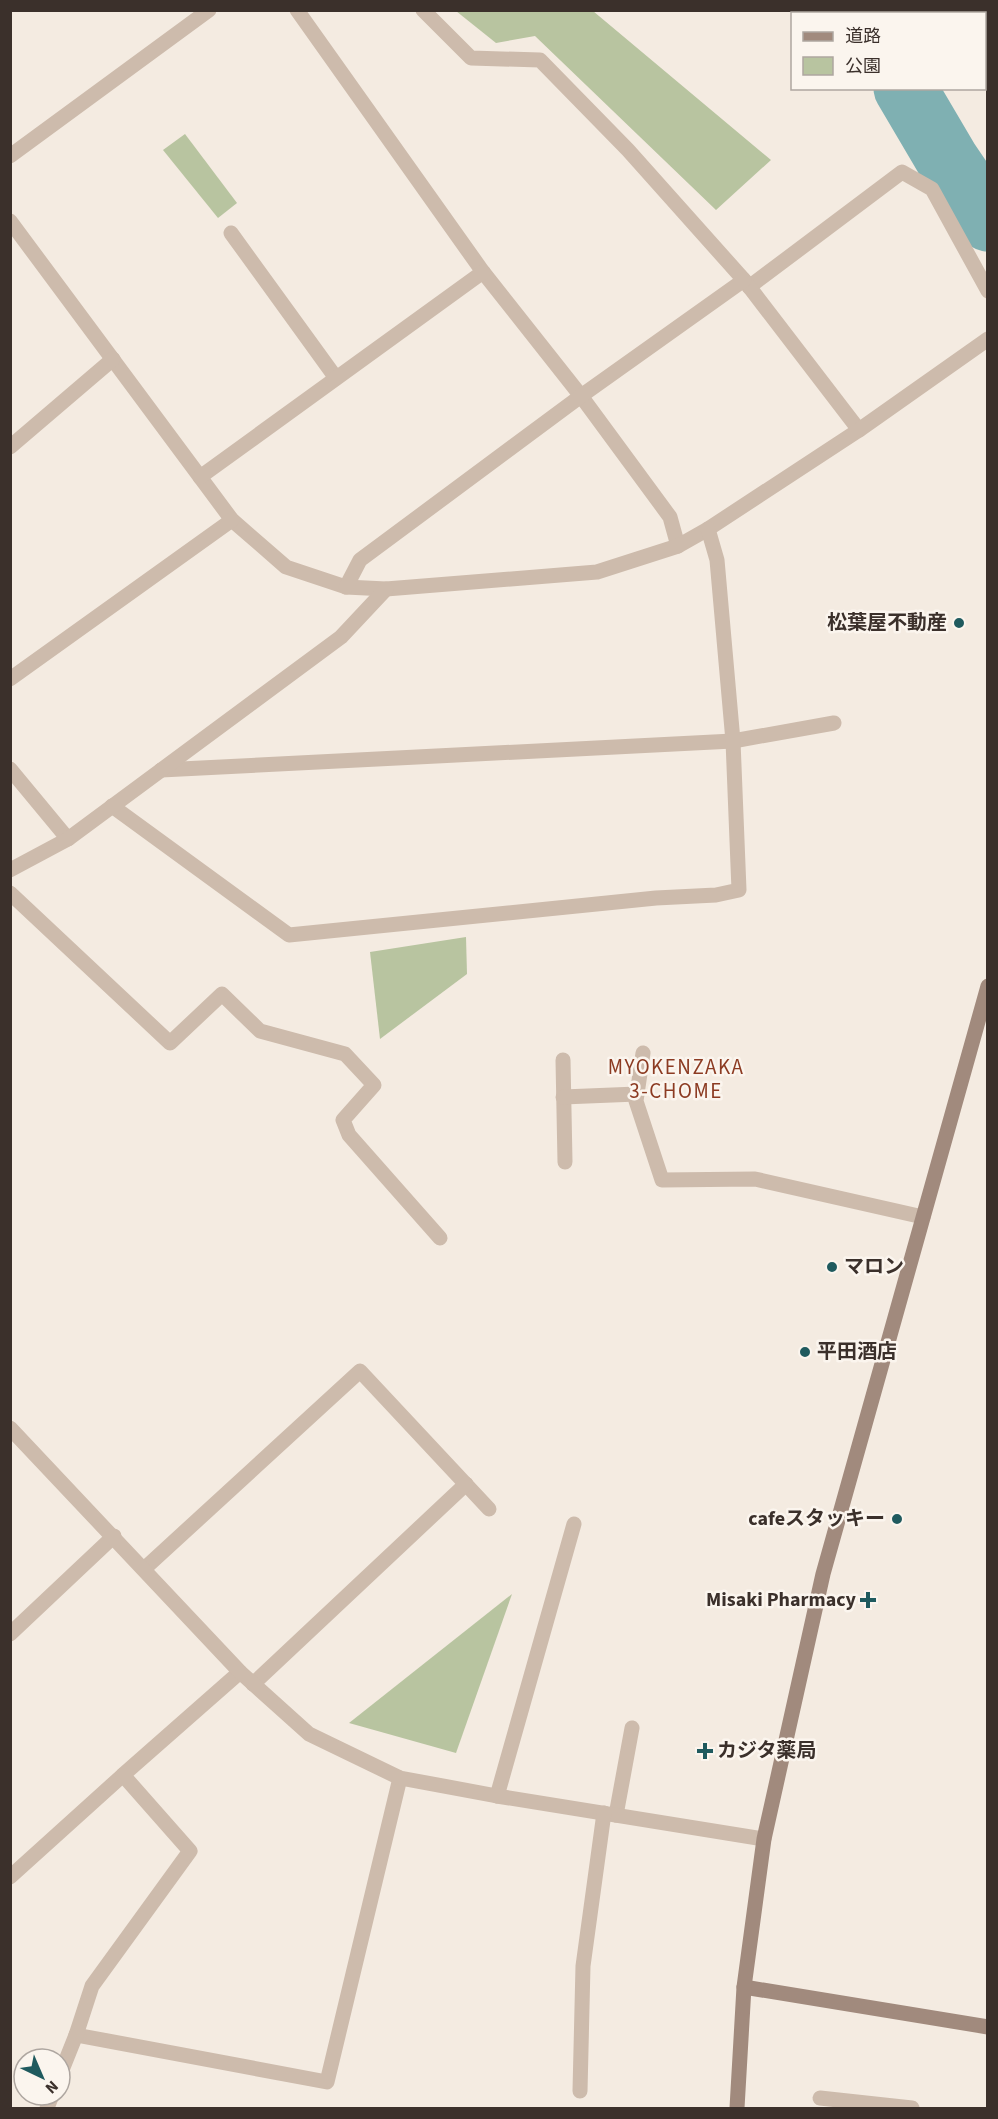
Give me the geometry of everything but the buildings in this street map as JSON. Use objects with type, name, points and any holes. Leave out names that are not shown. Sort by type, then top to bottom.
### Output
[{"type":"street","points":[[10,156],[209,10]]},
{"type":"street","points":[[297,10],[483,272],[581,396],[670,516],[678,546]]},
{"type":"street","points":[[423,10],[471,58],[540,60],[628,150],[746,284],[859,430]]},
{"type":"street","points":[[346,587],[360,560],[581,396],[746,284],[902,172],[932,189],[987,291]]},
{"type":"street","points":[[11,223],[232,520],[286,567],[346,587],[386,589],[597,572],[678,546],[708,529],[859,430],[987,339]]},
{"type":"street","points":[[231,233],[336,378]]},
{"type":"street","points":[[200,477],[483,272]]},
{"type":"street","points":[[10,447],[113,358]]},
{"type":"street","points":[[10,680],[232,520]]},
{"type":"street","points":[[112,806],[290,935],[656,898],[716,895],[739,890],[733,741],[717,560],[708,529]]},
{"type":"street","points":[[10,870],[68,839],[341,637],[386,589]]},
{"type":"street","points":[[161,770],[733,741],[834,723]]},
{"type":"street","points":[[10,769],[68,839]]},
{"type":"street","points":[[10,893],[170,1043],[222,994],[260,1031],[345,1054],[374,1085],[343,1120],[349,1135],[440,1238]]},
{"type":"street","points":[[737,2109],[744,1987],[764,1839],[823,1574],[987,986]]},
{"type":"street","points":[[643,1053],[636,1101],[662,1180],[755,1179],[923,1217]]},
{"type":"street","points":[[563,1060],[565,1162]]},
{"type":"street","points":[[562,1097],[637,1094]]},
{"type":"street","points":[[144,1569],[360,1371],[489,1509]]},
{"type":"street","points":[[10,1428],[240,1672],[309,1734],[399,1778],[764,1839]]},
{"type":"street","points":[[253,1684],[466,1484]]},
{"type":"street","points":[[497,1796],[574,1524]]},
{"type":"street","points":[[10,1634],[114,1536]]},
{"type":"street","points":[[10,1877],[240,1672]]},
{"type":"street","points":[[580,2091],[583,1966],[610,1814],[632,1728]]},
{"type":"street","points":[[71,2047],[92,1986],[190,1851],[123,1775]]},
{"type":"street","points":[[76,2035],[327,2082],[399,1778]]},
{"type":"street","points":[[744,1987],[987,2027]]},
{"type":"street","points":[[820,2098],[912,2109]]},
{"type":"green space","points":[[456,11],[593,11],[771,160],[716,210],[535,36],[496,43]]},
{"type":"green space","points":[[185,134],[237,203],[218,218],[163,150]]},
{"type":"green space","points":[[466,937],[467,974],[380,1039],[370,952]]},
{"type":"green space","points":[[512,1594],[456,1753],[349,1723]]},
{"type":"waterway","points":[[906,90],[948,161],[988,220]]},
{"type":"place","name":"松葉屋不動産","points":[[959,623]]},
{"type":"place","name":"マロン","points":[[832,1267]]},
{"type":"place","name":"平田酒店","points":[[805,1352]]},
{"type":"place","name":"cafeスタッキー","points":[[897,1519]]},
{"type":"place","name":"Misaki Pharmacy","points":[[868,1600]]},
{"type":"place","name":"カジタ薬局","points":[[705,1751]]},
{"type":"district","name":"MYOKENZAKA 3-CHOME","points":[[676,1079]]}]
